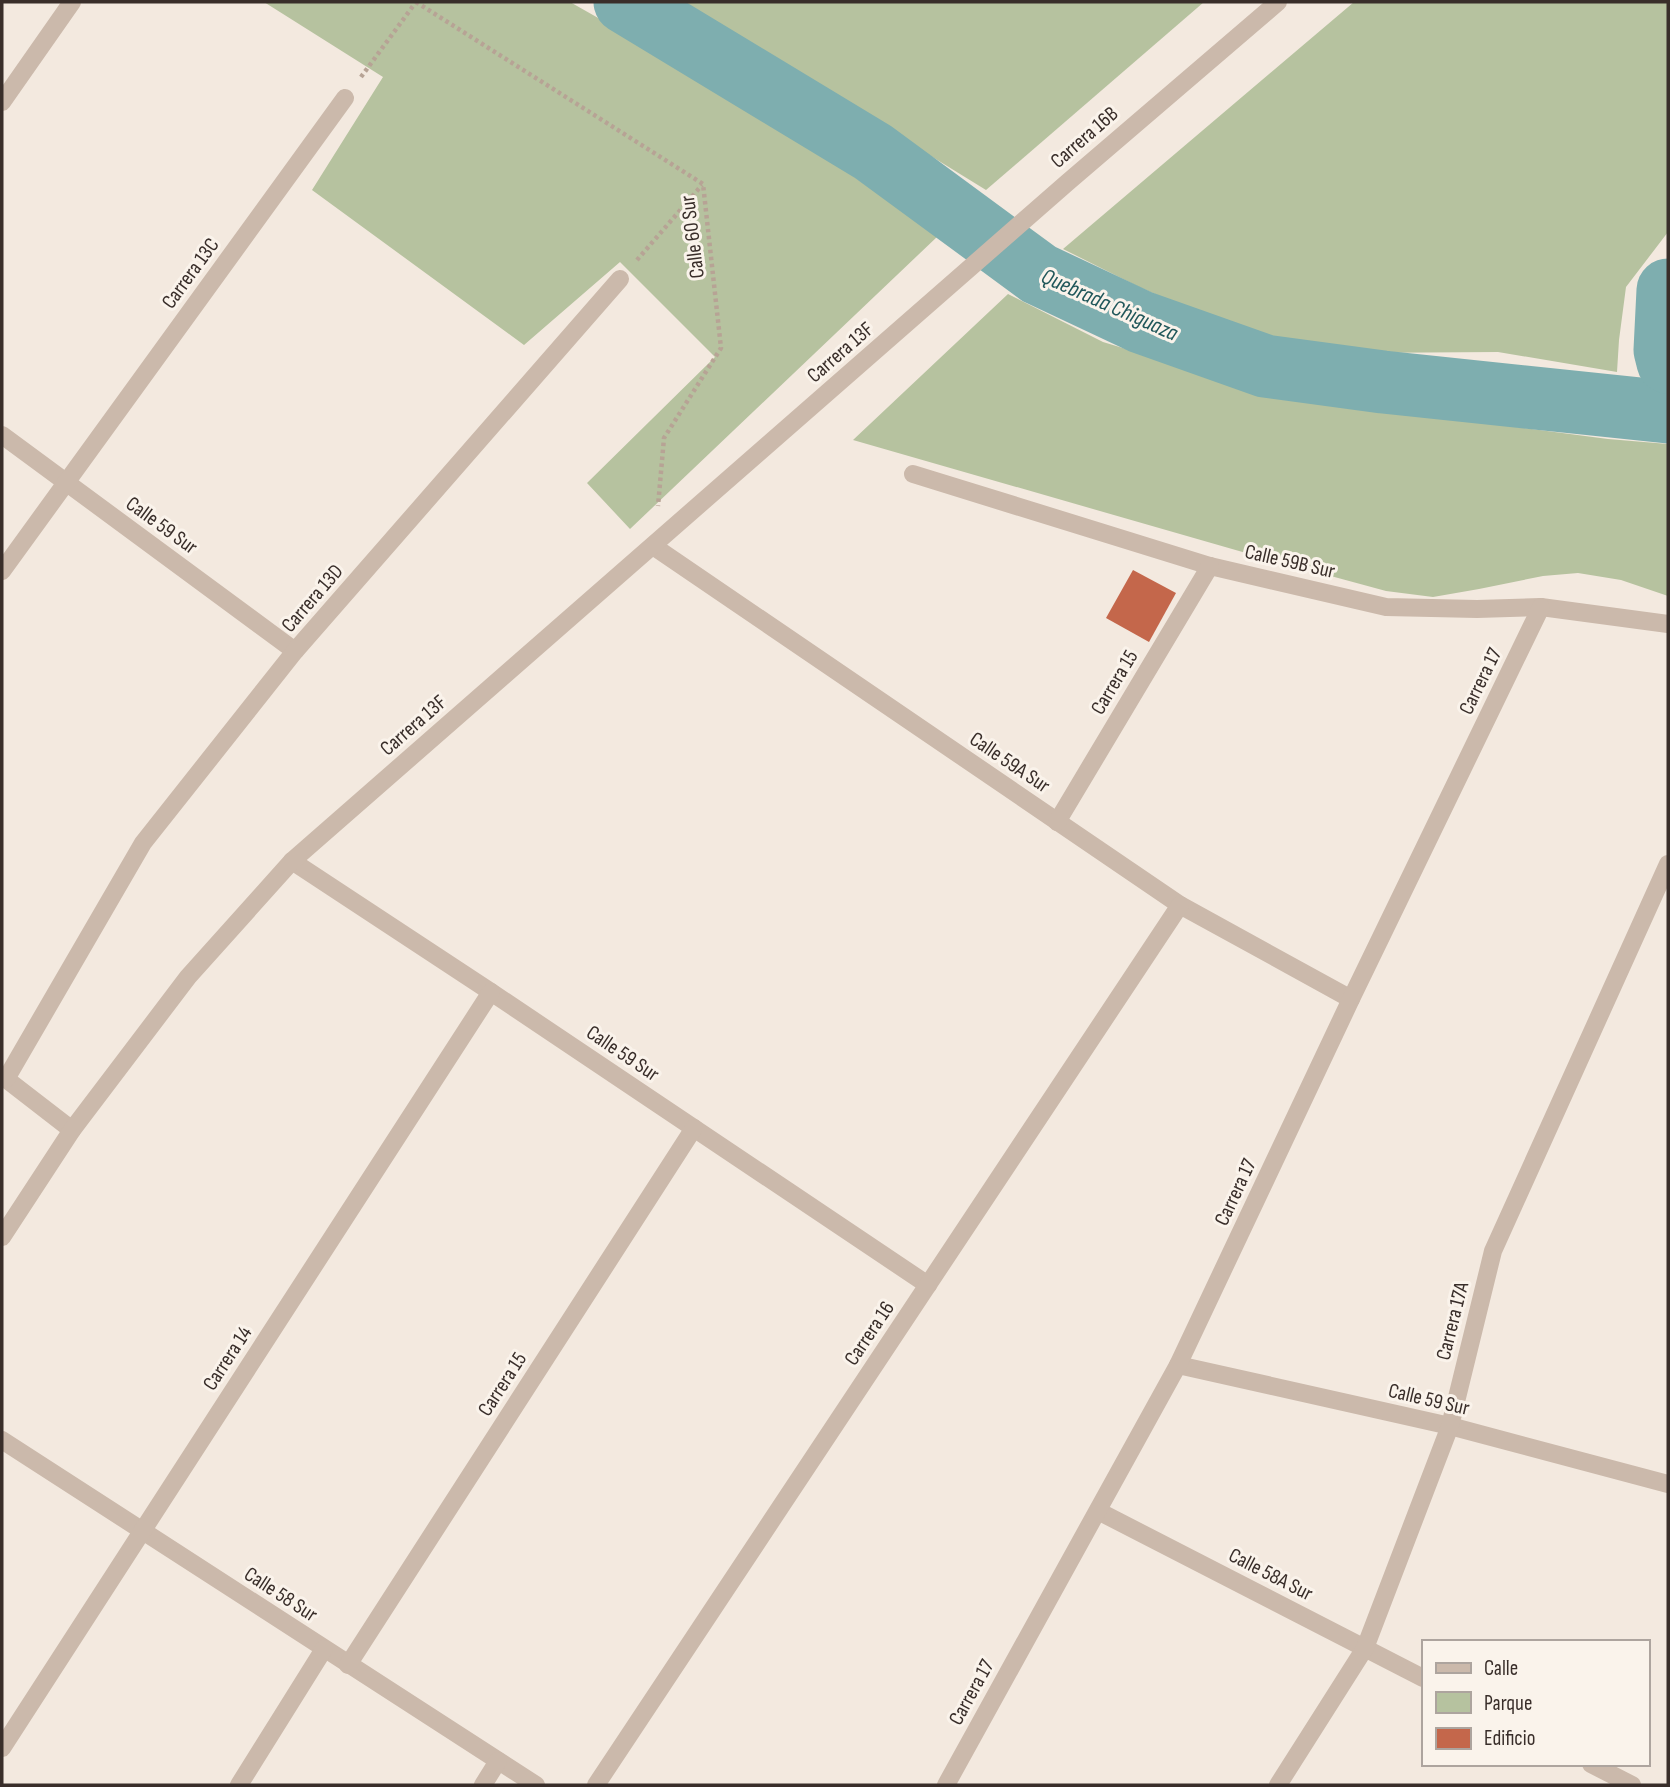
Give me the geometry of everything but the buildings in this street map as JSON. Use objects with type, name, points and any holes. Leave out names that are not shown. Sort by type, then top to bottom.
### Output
[{"type":"street","points":[[2,102],[72,2]]},
{"type":"street","name":"Carrera 16B","points":[[923,310],[1068,181],[1278,2]]},
{"type":"street","name":"Carrera 13C","points":[[2,571],[345,98]]},
{"type":"street","name":"Carrera 13D","points":[[4,1078],[143,843],[295,651],[620,279]]},
{"type":"street","name":"Carrera 13F","points":[[2,1237],[72,1130],[188,977],[292,861],[923,310]]},
{"type":"street","name":"Calle 59 Sur","points":[[2,435],[295,651]]},
{"type":"street","name":"Calle 59B Sur","points":[[913,474],[1210,566],[1386,607],[1541,607],[1668,624]]},
{"type":"street","name":"Calle 59A Sur","points":[[653,546],[1180,905],[1351,999]]},
{"type":"street","name":"Carrera 15","points":[[1057,821],[1210,566]]},
{"type":"street","name":"Carrera 17","points":[[946,1785],[1178,1365],[1541,607]]},
{"type":"street","name":"Calle 59 Sur","points":[[292,861],[928,1285]]},
{"type":"street","name":"Carrera 17A","points":[[1278,1785],[1365,1648],[1450,1426],[1493,1251],[1668,864]]},
{"type":"street","name":"Carrera 16","points":[[596,1785],[1180,905]]},
{"type":"street","name":"Carrera 14","points":[[2,1748],[491,992]]},
{"type":"street","points":[[4,1078],[72,1130]]},
{"type":"street","name":"Carrera 15","points":[[348,1665],[694,1128]]},
{"type":"street","name":"Calle 59 Sur","points":[[1178,1365],[1450,1426],[1668,1484]]},
{"type":"street","name":"Calle 58 Sur","points":[[2,1440],[536,1785]]},
{"type":"street","name":"Calle 58A Sur","points":[[1098,1511],[1422,1677]]},
{"type":"street","points":[[239,1785],[324,1649]]},
{"type":"street","points":[[483,1785],[498,1761]]},
{"type":"street","points":[[1595,1766],[1632,1785]]},
{"type":"path","points":[[345,98],[416,2]]},
{"type":"path","name":"Calle 60 Sur","points":[[416,2],[703,184],[721,348],[664,438],[658,511]]},
{"type":"path","points":[[620,279],[703,184]]},
{"type":"green space","points":[[264,2],[570,2],[757,108],[938,236],[630,529],[587,483],[715,357],[620,262],[524,345],[312,190],[383,77]]},
{"type":"green space","points":[[681,2],[1204,2],[986,190]]},
{"type":"green space","points":[[1354,2],[1668,2],[1668,232],[1626,287],[1617,372],[1498,352],[1352,353],[1262,342],[1137,286],[1063,249]]},
{"type":"green space","points":[[1008,294],[1103,342],[1245,385],[1387,410],[1608,439],[1668,444],[1668,596],[1621,580],[1578,573],[1543,576],[1433,597],[1386,591],[853,440]]},
{"type":"waterway","name":"Quebrada Chiguaza","points":[[625,2],[873,152],[1039,274],[1141,322],[1265,366],[1383,382],[1668,412]]},
{"type":"waterway","points":[[1668,290],[1665,350],[1668,362]]}]
